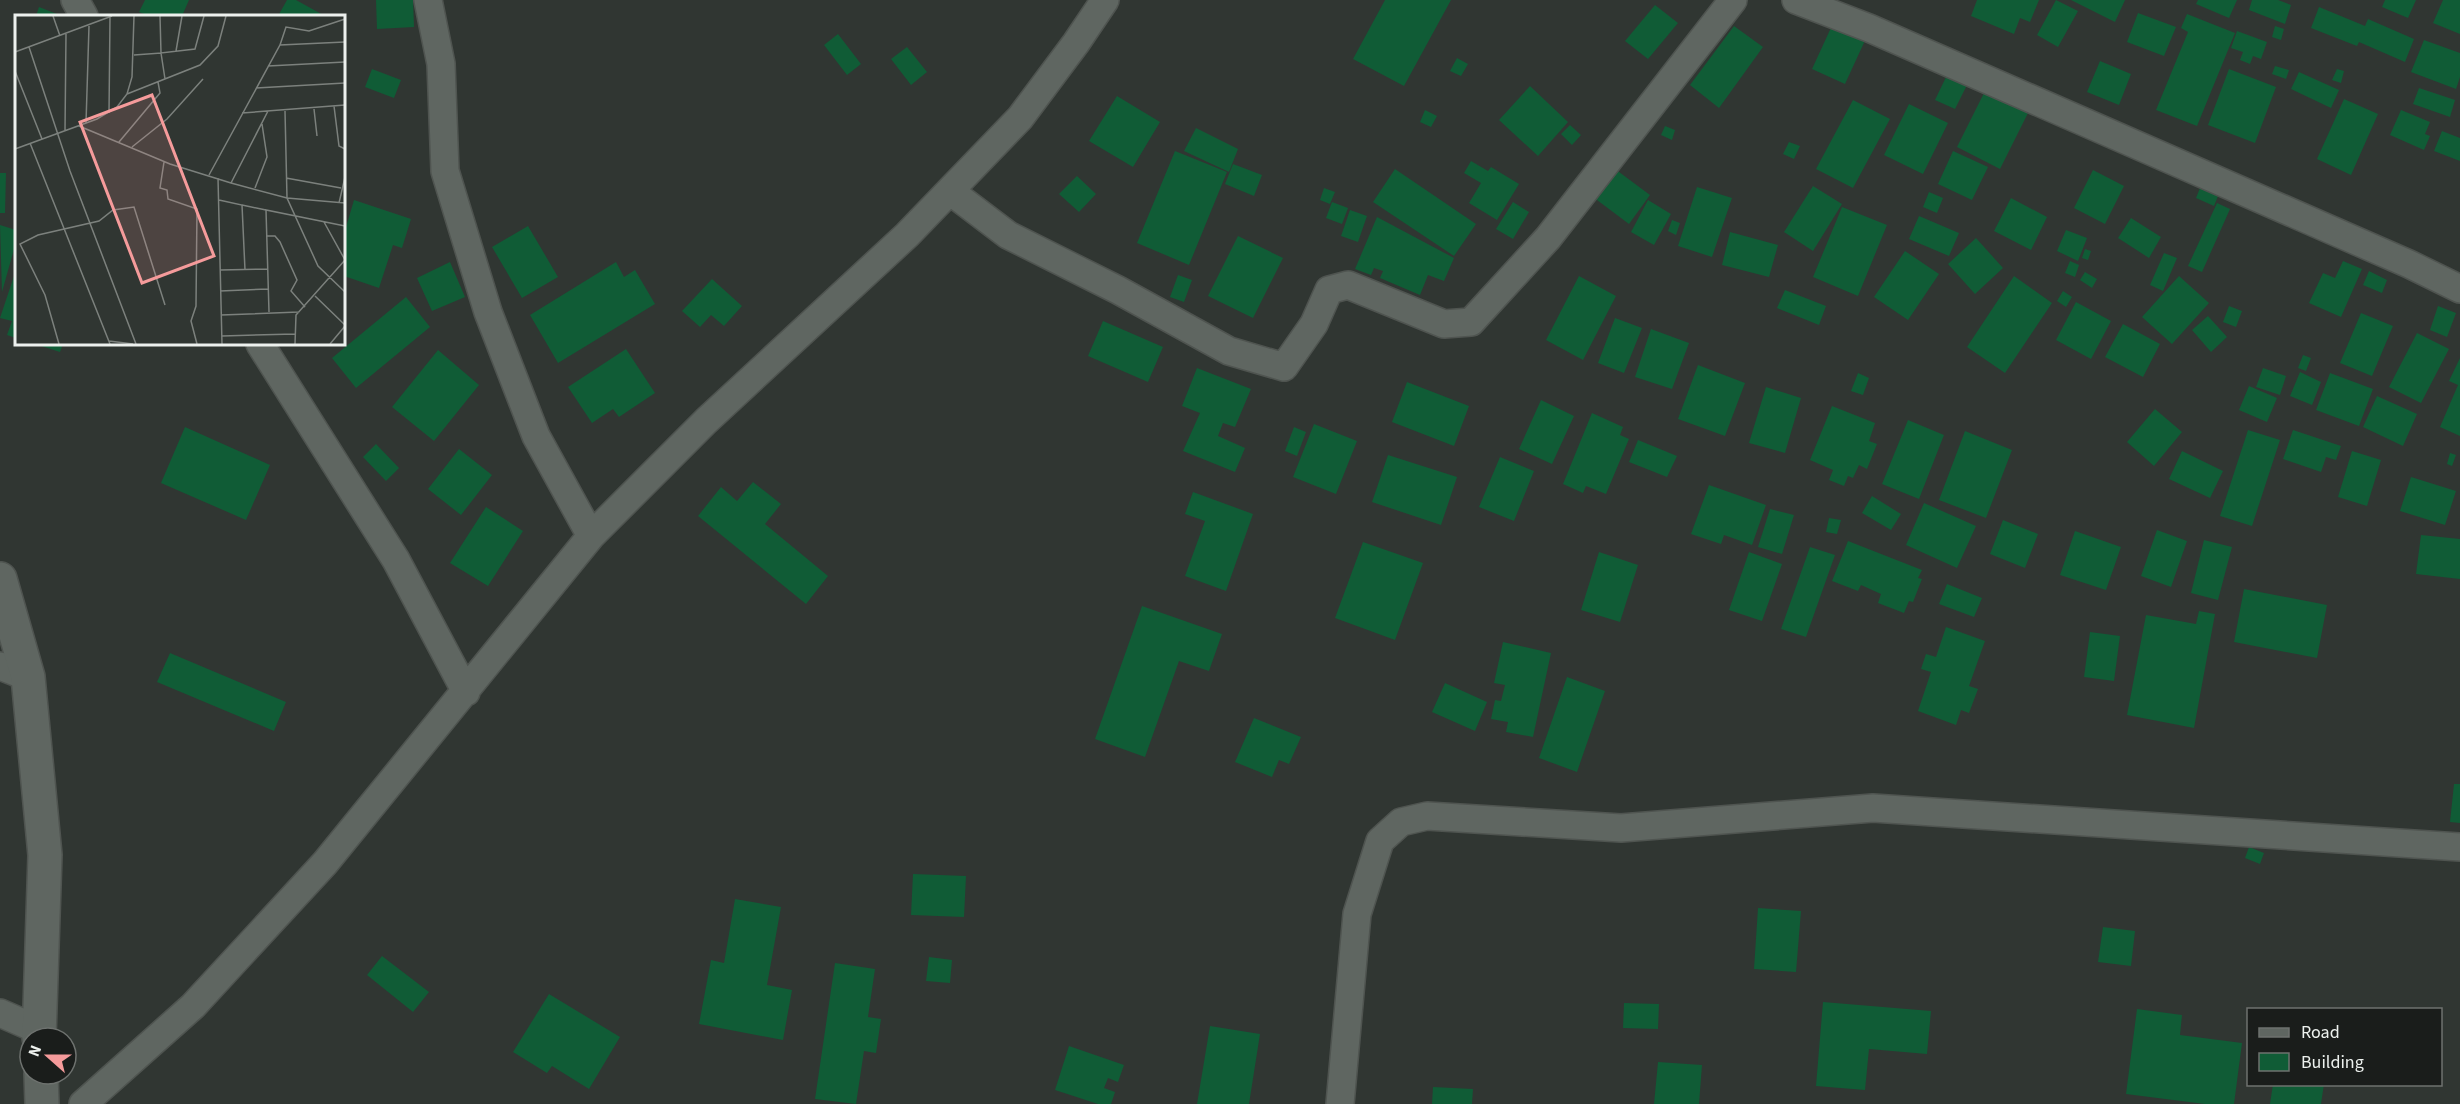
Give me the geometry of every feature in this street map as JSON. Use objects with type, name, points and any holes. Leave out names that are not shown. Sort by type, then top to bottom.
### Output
[{"type":"street","points":[[75,0],[83,15]]},
{"type":"street","points":[[428,0],[441,64],[445,171],[488,312],[536,436],[591,536]]},
{"type":"street","points":[[83,1104],[193,1006],[325,862],[591,536],[706,421],[907,235],[1020,118],[1105,0]]},
{"type":"street","points":[[950,191],[1008,235],[1118,290],[1229,351],[1284,367],[1314,324],[1329,290],[1348,285],[1444,324],[1471,322],[1548,238],[1733,0]]},
{"type":"street","points":[[1796,0],[1935,56],[2409,264],[2460,290]]},
{"type":"street","points":[[261,345],[396,561],[466,692]]},
{"type":"street","points":[[0,579],[45,855],[39,1026]]},
{"type":"street","points":[[1340,1104],[1357,914],[1380,841],[1401,822],[1427,816],[1621,828],[1873,808],[2460,847]]},
{"type":"street","points":[[0,1014],[23,1026]]},
{"type":"street","points":[[41,1086],[42,1104]]},
{"type":"building","points":[[145,0],[189,0],[182,15],[147,15],[139,12]]},
{"type":"building","points":[[287,0],[296,0],[323,15],[279,15]]},
{"type":"building","points":[[376,0],[413,0],[414,27],[377,29]]},
{"type":"building","points":[[1385,0],[1451,0],[1404,86],[1353,59]]},
{"type":"building","points":[[1977,0],[2039,0],[2030,22],[2020,18],[2014,34],[1971,16]]},
{"type":"building","points":[[2056,0],[2078,11],[2058,47],[2037,35]]},
{"type":"building","points":[[2071,0],[2125,0],[2115,22]]},
{"type":"building","points":[[2198,0],[2237,0],[2229,18],[2196,4]]},
{"type":"building","points":[[2252,0],[2278,0],[2291,5],[2285,24],[2249,10]]},
{"type":"building","points":[[2385,0],[2416,0],[2408,18],[2382,7]]},
{"type":"building","points":[[2443,0],[2460,0],[2460,34],[2433,23]]},
{"type":"building","points":[[1655,5],[1678,23],[1648,59],[1625,41]]},
{"type":"building","points":[[39,7],[59,15],[36,15]]},
{"type":"building","points":[[2319,7],[2365,26],[2368,19],[2414,39],[2405,62],[2359,42],[2357,46],[2311,28]]},
{"type":"building","points":[[2138,13],[2176,27],[2164,56],[2127,42]]},
{"type":"building","points":[[2187,14],[2235,33],[2197,126],[2156,110],[2188,32],[2181,28]]},
{"type":"building","points":[[1835,19],[1868,34],[1845,84],[1812,69]]},
{"type":"building","points":[[1734,26],[1763,47],[1719,108],[1690,85]]},
{"type":"building","points":[[2275,26],[2284,29],[2281,40],[2272,37]]},
{"type":"building","points":[[2237,31],[2267,42],[2261,59],[2253,56],[2250,64],[2240,60],[2243,52],[2231,48]]},
{"type":"building","points":[[838,34],[861,64],[847,75],[824,45]]},
{"type":"building","points":[[2424,40],[2460,53],[2460,77],[2456,89],[2411,72]]},
{"type":"building","points":[[907,47],[927,72],[911,85],[891,59]]},
{"type":"building","points":[[1457,58],[1468,64],[1461,76],[1450,71]]},
{"type":"building","points":[[2100,61],[2131,74],[2119,105],[2087,92]]},
{"type":"building","points":[[2275,66],[2289,70],[2286,79],[2272,74]]},
{"type":"building","points":[[372,69],[401,80],[394,98],[365,87]]},
{"type":"building","points":[[2229,69],[2276,87],[2255,143],[2208,125]]},
{"type":"building","points":[[2337,69],[2344,71],[2341,83],[2332,80]]},
{"type":"building","points":[[2299,72],[2339,90],[2331,108],[2291,89]]},
{"type":"building","points":[[1947,75],[1967,85],[1955,109],[1935,100]]},
{"type":"building","points":[[1530,86],[1568,122],[1538,156],[1499,120]]},
{"type":"building","points":[[2419,88],[2455,100],[2450,117],[2413,104]]},
{"type":"building","points":[[1985,91],[2028,113],[2000,169],[1957,147]]},
{"type":"building","points":[[1117,96],[1160,122],[1133,167],[1089,141]]},
{"type":"building","points":[[2344,99],[2378,114],[2351,175],[2317,159]]},
{"type":"building","points":[[1853,100],[1890,119],[1853,188],[1816,169]]},
{"type":"building","points":[[1909,104],[1948,123],[1923,174],[1884,155]]},
{"type":"building","points":[[1425,110],[1437,116],[1431,127],[1420,122]]},
{"type":"building","points":[[2401,110],[2430,122],[2425,134],[2430,136],[2424,150],[2390,135]]},
{"type":"building","points":[[1570,125],[1581,135],[1572,145],[1561,134]]},
{"type":"building","points":[[1665,126],[1675,130],[1672,140],[1661,135]]},
{"type":"building","points":[[1196,128],[1238,149],[1229,172],[1184,151]]},
{"type":"building","points":[[2442,131],[2460,138],[2460,161],[2434,151]]},
{"type":"building","points":[[1789,142],[1800,146],[1794,159],[1783,154]]},
{"type":"building","points":[[1175,151],[1227,172],[1189,265],[1137,243]]},
{"type":"building","points":[[1953,151],[1988,167],[1972,200],[1938,184]]},
{"type":"building","points":[[1471,161],[1488,171],[1491,167],[1519,184],[1497,220],[1469,203],[1481,183],[1464,173]]},
{"type":"building","points":[[1233,164],[1262,175],[1254,196],[1225,184]]},
{"type":"building","points":[[1611,166],[1650,195],[1629,224],[1589,194]]},
{"type":"building","points":[[1395,169],[1476,224],[1454,256],[1373,202]]},
{"type":"building","points":[[2093,170],[2124,186],[2105,224],[2074,208]]},
{"type":"building","points":[[0,173],[6,173],[5,213],[0,213]]},
{"type":"building","points":[[1077,176],[1096,194],[1079,212],[1059,194]]},
{"type":"building","points":[[2202,183],[2220,191],[2214,206],[2196,198]]},
{"type":"building","points":[[1813,186],[1842,204],[1813,251],[1784,232]]},
{"type":"building","points":[[1697,187],[1732,198],[1712,257],[1678,246]]},
{"type":"building","points":[[1324,188],[1335,192],[1330,204],[1320,200]]},
{"type":"building","points":[[1929,192],[1943,198],[1937,213],[1923,207]]},
{"type":"building","points":[[2011,198],[2047,217],[2031,250],[1994,231]]},
{"type":"building","points":[[354,200],[411,219],[402,248],[393,245],[379,288],[345,276],[345,231]]},
{"type":"building","points":[[1648,200],[1671,214],[1654,245],[1631,232]]},
{"type":"building","points":[[1332,202],[1348,208],[1342,224],[1326,218]]},
{"type":"building","points":[[1513,202],[1529,212],[1513,239],[1496,229]]},
{"type":"building","points":[[2217,203],[2230,209],[2202,272],[2188,266]]},
{"type":"building","points":[[1842,207],[1887,225],[1858,296],[1813,277]]},
{"type":"building","points":[[1350,210],[1367,216],[1358,242],[1341,236]]},
{"type":"building","points":[[1919,216],[1959,233],[1949,256],[1909,239]]},
{"type":"building","points":[[1377,217],[1454,258],[1444,281],[1428,275],[1420,295],[1380,278],[1383,271],[1374,268],[1371,275],[1355,269]]},
{"type":"building","points":[[2131,218],[2161,237],[2149,258],[2118,238]]},
{"type":"building","points":[[1672,220],[1680,223],[1676,235],[1668,231]]},
{"type":"building","points":[[0,225],[15,230],[15,246],[2,292]]},
{"type":"building","points":[[528,226],[558,277],[522,298],[492,247]]},
{"type":"building","points":[[2066,230],[2087,238],[2078,261],[2057,251]]},
{"type":"building","points":[[1730,232],[1778,245],[1769,277],[1722,265]]},
{"type":"building","points":[[1238,236],[1283,258],[1253,318],[1208,296]]},
{"type":"building","points":[[1976,238],[2003,268],[1975,294],[1948,264]]},
{"type":"building","points":[[2085,249],[2091,251],[2088,260],[2082,258]]},
{"type":"building","points":[[1905,251],[1939,274],[1908,320],[1874,297]]},
{"type":"building","points":[[2164,253],[2177,258],[2163,291],[2150,285]]},
{"type":"building","points":[[2070,261],[2079,265],[2075,277],[2065,273]]},
{"type":"building","points":[[2343,261],[2362,269],[2341,317],[2309,303],[2323,273],[2335,278]]},
{"type":"building","points":[[450,262],[465,297],[432,311],[417,278]]},
{"type":"building","points":[[616,262],[624,277],[635,270],[655,304],[558,363],[530,315]]},
{"type":"building","points":[[2369,271],[2387,280],[2382,293],[2363,285]]},
{"type":"building","points":[[2085,272],[2097,279],[2092,288],[2080,280]]},
{"type":"building","points":[[1178,275],[1192,280],[1184,302],[1170,297]]},
{"type":"building","points":[[14,276],[15,338],[7,335],[12,321],[0,318]]},
{"type":"building","points":[[1579,276],[1616,296],[1583,360],[1546,340]]},
{"type":"building","points":[[2014,276],[2052,303],[2005,373],[1967,347]]},
{"type":"building","points":[[2179,276],[2209,303],[2172,344],[2142,317]]},
{"type":"building","points":[[712,279],[742,306],[724,326],[711,315],[700,327],[682,311]]},
{"type":"building","points":[[1785,290],[1826,306],[1819,325],[1777,308]]},
{"type":"building","points":[[2063,291],[2072,297],[2066,307],[2057,301]]},
{"type":"building","points":[[406,297],[430,327],[356,388],[332,358]]},
{"type":"building","points":[[2076,302],[2111,321],[2091,359],[2056,340]]},
{"type":"building","points":[[2229,306],[2242,311],[2236,327],[2223,322]]},
{"type":"building","points":[[2438,306],[2456,313],[2447,337],[2430,330]]},
{"type":"building","points":[[2361,313],[2393,326],[2372,376],[2340,363]]},
{"type":"building","points":[[2208,316],[2227,337],[2211,352],[2192,330]]},
{"type":"building","points":[[1615,318],[1642,328],[1624,373],[1598,363]]},
{"type":"building","points":[[1103,321],[1163,347],[1148,382],[1088,356]]},
{"type":"building","points":[[2123,324],[2160,344],[2143,377],[2105,357]]},
{"type":"building","points":[[1651,329],[1689,343],[1672,389],[1635,377]]},
{"type":"building","points":[[2417,333],[2449,349],[2421,403],[2389,387]]},
{"type":"building","points":[[38,345],[63,345],[60,352]]},
{"type":"building","points":[[626,349],[655,393],[619,417],[613,409],[592,423],[568,387]]},
{"type":"building","points":[[438,350],[479,385],[434,441],[392,407]]},
{"type":"building","points":[[2303,355],[2311,358],[2306,371],[2298,368]]},
{"type":"building","points":[[2460,358],[2460,436],[2440,427],[2458,385],[2449,381]]},
{"type":"building","points":[[1698,365],[1745,383],[1725,436],[1678,419]]},
{"type":"building","points":[[1197,368],[1251,389],[1235,427],[1223,423],[1218,436],[1245,448],[1235,472],[1183,451],[1200,413],[1182,406]]},
{"type":"building","points":[[2263,368],[2286,376],[2280,395],[2256,387]]},
{"type":"building","points":[[2300,372],[2321,382],[2312,405],[2290,396]]},
{"type":"building","points":[[1858,373],[1869,378],[1863,395],[1851,391]]},
{"type":"building","points":[[2330,373],[2373,389],[2359,426],[2316,410]]},
{"type":"building","points":[[1407,382],[1469,406],[1454,446],[1392,422]]},
{"type":"building","points":[[2249,386],[2277,398],[2267,422],[2239,410]]},
{"type":"building","points":[[1766,387],[1801,398],[1785,453],[1749,443]]},
{"type":"building","points":[[2377,396],[2417,414],[2403,446],[2363,427]]},
{"type":"building","points":[[1541,400],[1574,416],[1552,464],[1519,449]]},
{"type":"building","points":[[1832,406],[1875,423],[1869,441],[1877,444],[1867,469],[1859,465],[1853,478],[1848,476],[1844,486],[1829,480],[1833,470],[1810,460]]},
{"type":"building","points":[[2155,409],[2182,432],[2154,466],[2127,442]]},
{"type":"building","points":[[1592,413],[1623,427],[1620,435],[1629,439],[1606,494],[1586,486],[1583,493],[1563,484]]},
{"type":"building","points":[[1908,420],[1944,435],[1919,499],[1882,484]]},
{"type":"building","points":[[1314,424],[1357,441],[1336,494],[1293,477]]},
{"type":"building","points":[[185,427],[270,465],[246,520],[161,483]]},
{"type":"building","points":[[1294,427],[1306,432],[1297,456],[1285,451]]},
{"type":"building","points":[[2248,430],[2280,440],[2252,526],[2220,516]]},
{"type":"building","points":[[2293,430],[2341,446],[2336,460],[2326,457],[2321,472],[2283,459]]},
{"type":"building","points":[[1965,431],[2012,450],[1986,518],[1939,500]]},
{"type":"building","points":[[1638,440],[1677,456],[1667,477],[1629,462]]},
{"type":"building","points":[[376,444],[399,468],[386,481],[363,457]]},
{"type":"building","points":[[459,449],[492,475],[461,515],[428,489]]},
{"type":"building","points":[[2182,451],[2223,471],[2210,498],[2169,479]]},
{"type":"building","points":[[2352,451],[2381,460],[2367,506],[2338,497]]},
{"type":"building","points":[[2450,453],[2456,455],[2452,466],[2447,464]]},
{"type":"building","points":[[1388,455],[1457,477],[1441,525],[1372,502]]},
{"type":"building","points":[[1500,457],[1534,471],[1514,521],[1479,507]]},
{"type":"building","points":[[2411,477],[2456,491],[2445,525],[2400,511]]},
{"type":"building","points":[[753,482],[781,504],[765,524],[828,576],[806,604],[698,516],[721,487],[737,501]]},
{"type":"building","points":[[1709,485],[1766,505],[1752,545],[1724,535],[1721,544],[1691,534]]},
{"type":"building","points":[[1193,492],[1253,514],[1226,591],[1185,576],[1205,521],[1185,514]]},
{"type":"building","points":[[1872,496],[1901,514],[1891,530],[1862,513]]},
{"type":"building","points":[[1924,503],[1976,526],[1957,568],[1906,545]]},
{"type":"building","points":[[486,507],[523,531],[488,586],[450,563]]},
{"type":"building","points":[[1770,509],[1794,515],[1782,554],[1758,547]]},
{"type":"building","points":[[1829,518],[1841,520],[1837,534],[1826,532]]},
{"type":"building","points":[[2003,520],[2038,534],[2025,568],[1990,554]]},
{"type":"building","points":[[2157,530],[2187,541],[2171,587],[2141,576]]},
{"type":"building","points":[[2075,531],[2121,547],[2106,590],[2060,575]]},
{"type":"building","points":[[2421,535],[2460,539],[2460,579],[2416,574]]},
{"type":"building","points":[[2204,540],[2232,547],[2218,600],[2191,593]]},
{"type":"building","points":[[1848,541],[1922,570],[1918,578],[1922,579],[1913,602],[1909,601],[1904,613],[1878,603],[1881,594],[1861,585],[1858,591],[1832,581]]},
{"type":"building","points":[[1363,542],[1423,563],[1395,640],[1335,618]]},
{"type":"building","points":[[1810,547],[1835,555],[1806,637],[1781,629]]},
{"type":"building","points":[[1599,552],[1638,565],[1620,622],[1581,610]]},
{"type":"building","points":[[1749,552],[1782,564],[1762,621],[1729,610]]},
{"type":"building","points":[[1947,584],[1982,598],[1974,617],[1939,604]]},
{"type":"building","points":[[2244,589],[2327,605],[2317,658],[2234,642]]},
{"type":"building","points":[[1142,606],[1222,634],[1209,671],[1179,661],[1145,757],[1095,739]]},
{"type":"building","points":[[2199,611],[2215,614],[2194,728],[2127,715],[2146,615],[2196,624]]},
{"type":"building","points":[[1946,627],[1985,641],[1969,686],[1978,689],[1969,713],[1961,710],[1956,725],[1918,711],[1931,672],[1921,669],[1926,654],[1936,657]]},
{"type":"building","points":[[2090,632],[2120,636],[2114,681],[2084,677]]},
{"type":"building","points":[[1503,642],[1551,653],[1533,737],[1506,732],[1508,722],[1491,719],[1495,700],[1501,701],[1505,685],[1494,683]]},
{"type":"building","points":[[170,653],[286,702],[274,731],[157,682]]},
{"type":"building","points":[[1567,677],[1605,691],[1577,772],[1539,758]]},
{"type":"building","points":[[1445,683],[1487,702],[1475,731],[1432,712]]},
{"type":"building","points":[[1254,718],[1301,737],[1289,764],[1279,760],[1272,777],[1235,762]]},
{"type":"building","points":[[2454,784],[2460,784],[2460,823],[2450,822]]},
{"type":"building","points":[[2249,847],[2264,853],[2260,864],[2245,858]]},
{"type":"building","points":[[913,874],[966,876],[964,917],[911,915]]},
{"type":"building","points":[[735,899],[781,907],[767,985],[792,990],[783,1040],[699,1024],[711,960],[724,963]]},
{"type":"building","points":[[1758,908],[1801,911],[1796,972],[1754,969]]},
{"type":"building","points":[[2103,927],[2135,931],[2131,966],[2098,962]]},
{"type":"building","points":[[382,956],[429,992],[413,1012],[367,975]]},
{"type":"building","points":[[929,957],[952,960],[950,983],[926,981]]},
{"type":"building","points":[[835,963],[875,969],[868,1017],[881,1019],[876,1053],[864,1051],[856,1104],[815,1099]]},
{"type":"building","points":[[549,994],[620,1037],[589,1089],[552,1066],[547,1073],[513,1052]]},
{"type":"building","points":[[1823,1002],[1931,1011],[1927,1054],[1869,1049],[1865,1090],[1816,1086]]},
{"type":"building","points":[[1624,1003],[1659,1004],[1658,1029],[1623,1028]]},
{"type":"building","points":[[2137,1009],[2182,1015],[2180,1035],[2242,1043],[2234,1104],[2205,1104],[2126,1094]]},
{"type":"building","points":[[1210,1026],[1260,1034],[1249,1104],[1197,1104]]},
{"type":"building","points":[[1069,1046],[1124,1065],[1118,1082],[1108,1078],[1104,1088],[1115,1092],[1111,1104],[1098,1104],[1055,1090]]},
{"type":"building","points":[[1658,1062],[1702,1065],[1699,1104],[1654,1104]]},
{"type":"building","points":[[2273,1086],[2324,1086],[2321,1104],[2270,1104]]},
{"type":"building","points":[[1433,1087],[1473,1089],[1472,1104],[1432,1104]]}]
